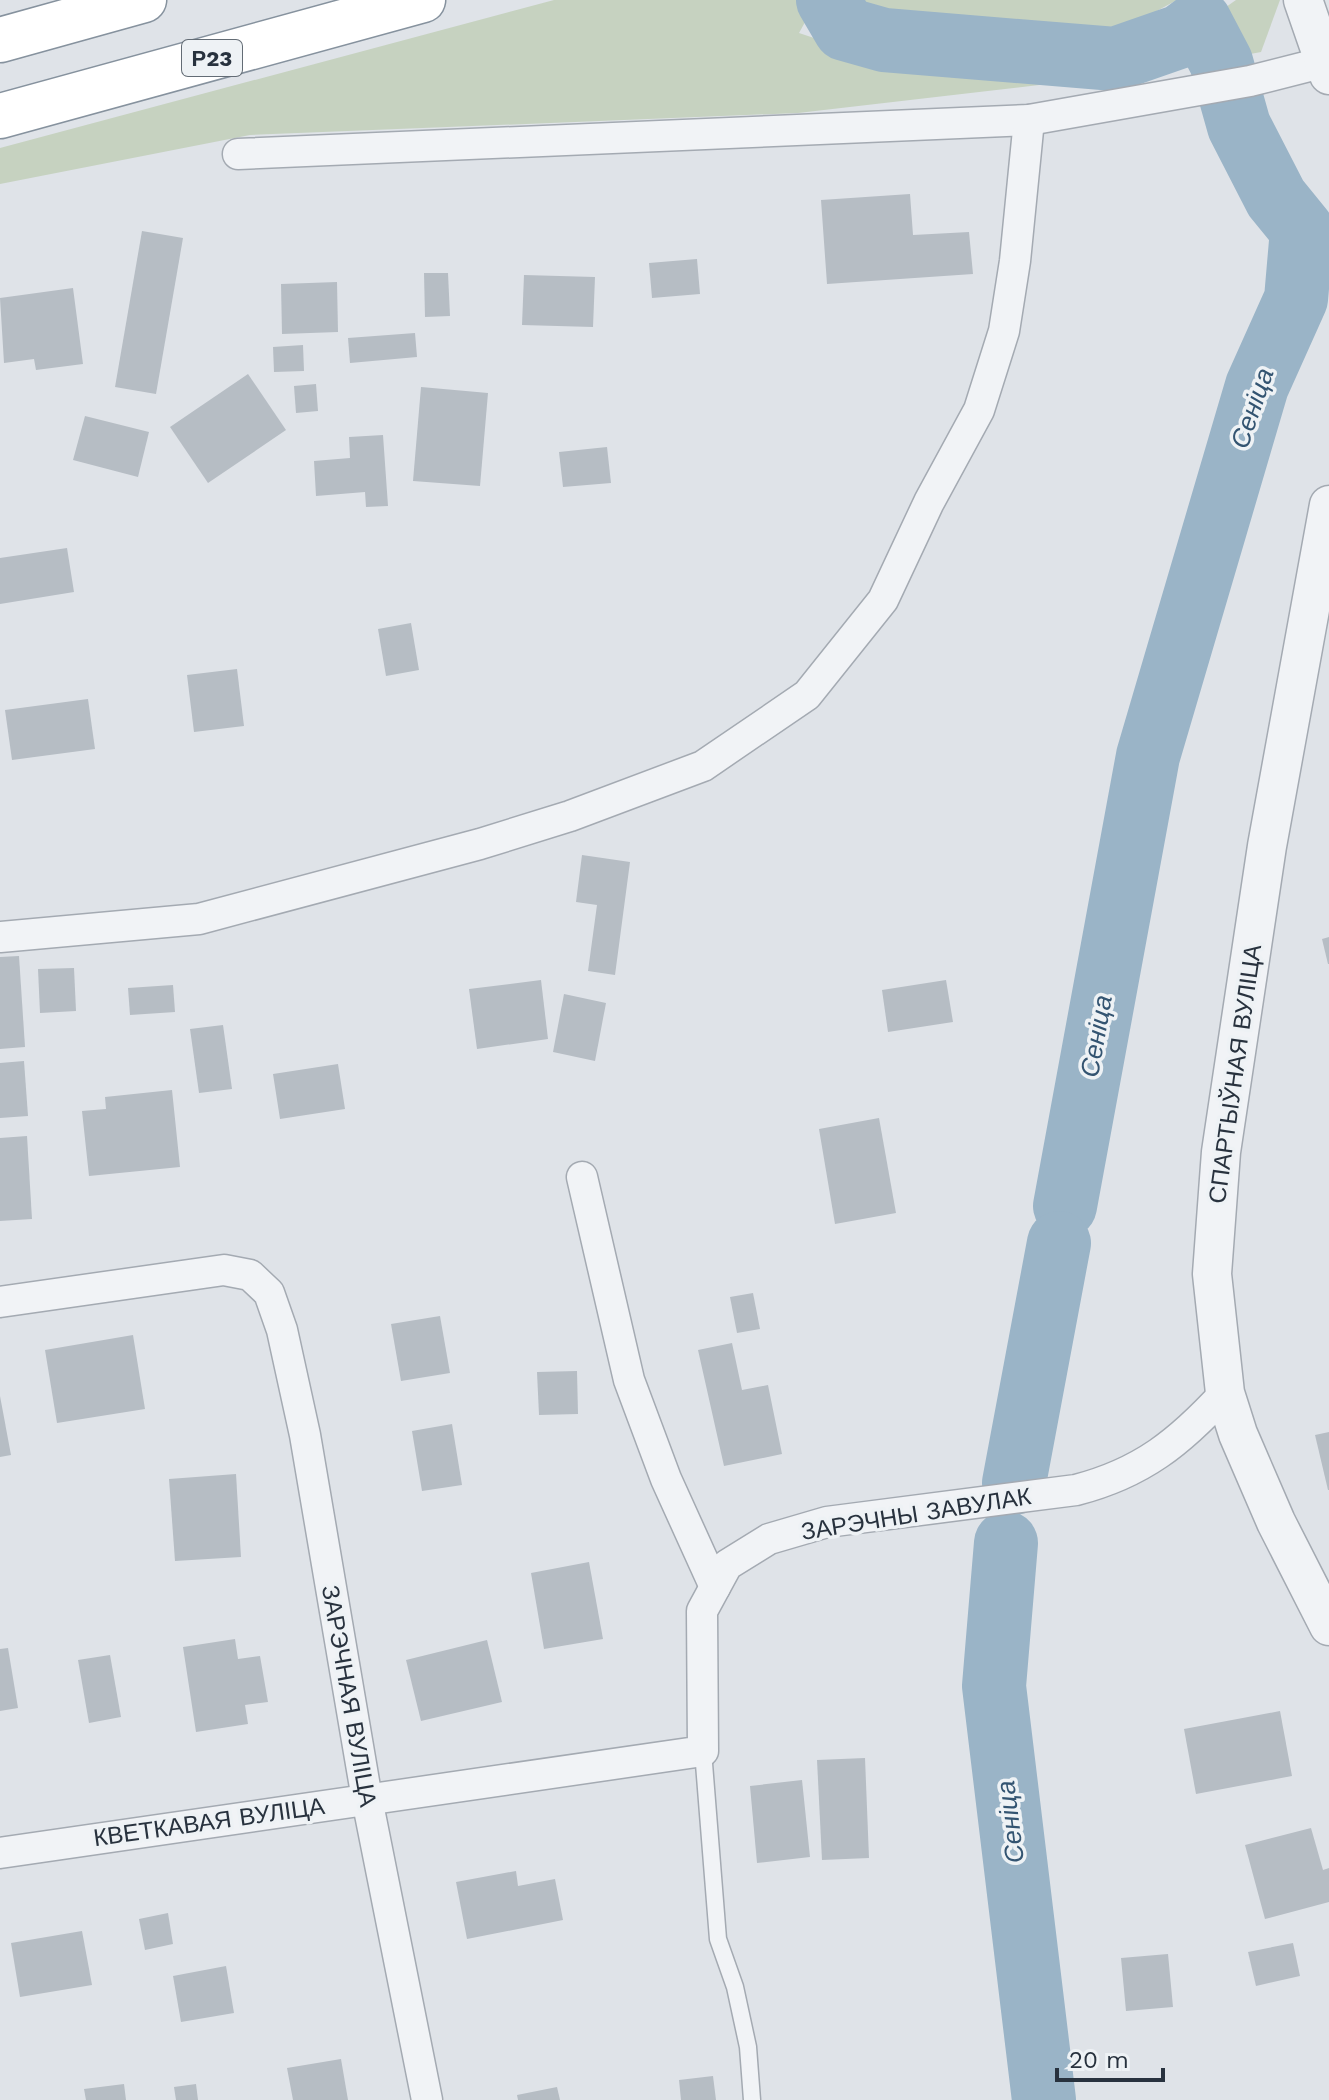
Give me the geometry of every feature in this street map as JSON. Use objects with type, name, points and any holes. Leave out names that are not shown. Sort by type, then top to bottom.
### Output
[{"type":"highway","points":[[0,40],[144,0]]},
{"type":"highway","name":"Р23","points":[[0,116],[423,0]]},
{"type":"street","points":[[238,154],[1029,120],[1328,66],[1303,0]]},
{"type":"street","points":[[0,937],[199,919],[480,844],[570,816],[703,766],[807,695],[883,600],[929,502],[979,410],[1004,331],[1015,261],[1029,120]]},
{"type":"street","name":"СПАРТЫЎНАЯ ВУЛІЦА","points":[[1329,505],[1267,846],[1221,1152],[1212,1274],[1225,1393],[1238,1434],[1276,1522],[1329,1626]]},
{"type":"street","points":[[582,1177],[629,1380],[666,1479],[715,1587]]},
{"type":"street","name":"ЗАРЭЧНАЯ ВУЛІЦА","points":[[0,1302],[224,1270],[250,1275],[269,1293],[282,1330],[305,1435],[367,1799],[427,2100]]},
{"type":"street","name":"ЗАРЭЧНЫ ЗАВУЛАК","points":[[703,1751],[702,1611],[727,1565],[769,1539],[827,1522],[1076,1490],[1114,1480],[1164,1452],[1225,1393]]},
{"type":"street","name":"КВЕТКАВАЯ ВУЛІЦА","points":[[0,1853],[703,1751]]},
{"type":"lane","points":[[703,1751],[718,1939],[735,1987],[748,2047],[752,2100]]},
{"type":"green space","points":[[554,0],[813,0],[815,4],[799,33],[868,56],[1117,70],[1175,49],[1186,64],[1056,83],[798,113],[250,135],[0,184],[0,148]]},
{"type":"green space","points":[[840,0],[1177,0],[1153,13],[1118,45],[1008,35],[844,6]]},
{"type":"green space","points":[[1236,0],[1280,0],[1261,52],[1229,58],[1216,28],[1216,14]]},
{"type":"building","points":[[910,194],[913,235],[969,232],[973,274],[827,284],[821,200]]},
{"type":"building","points":[[142,231],[183,238],[156,394],[115,387]]},
{"type":"building","points":[[697,259],[700,294],[652,298],[649,263]]},
{"type":"building","points":[[424,273],[448,273],[450,316],[425,317]]},
{"type":"building","points":[[524,275],[595,277],[593,327],[522,325]]},
{"type":"building","points":[[337,282],[338,332],[282,334],[281,284]]},
{"type":"building","points":[[73,288],[83,364],[36,370],[34,359],[4,363],[0,298]]},
{"type":"building","points":[[415,333],[417,357],[350,363],[348,338]]},
{"type":"building","points":[[303,345],[304,371],[274,372],[273,347]]},
{"type":"building","points":[[248,374],[286,430],[208,483],[170,427]]},
{"type":"building","points":[[316,384],[318,411],[296,413],[294,386]]},
{"type":"building","points":[[421,387],[488,393],[480,486],[413,481]]},
{"type":"building","points":[[85,416],[149,432],[138,477],[73,460]]},
{"type":"building","points":[[383,435],[388,506],[366,507],[365,492],[316,496],[314,461],[350,458],[349,437]]},
{"type":"building","points":[[607,447],[611,483],[563,487],[559,452]]},
{"type":"building","points":[[67,548],[74,592],[0,604],[0,558]]},
{"type":"building","points":[[411,623],[419,670],[386,676],[378,629]]},
{"type":"building","points":[[237,669],[244,726],[194,732],[187,675]]},
{"type":"building","points":[[88,699],[95,749],[12,760],[5,710]]},
{"type":"building","points":[[582,855],[630,862],[615,975],[588,971],[597,905],[576,902]]},
{"type":"building","points":[[1329,937],[1329,964],[1328,964],[1322,939]]},
{"type":"building","points":[[19,956],[25,1047],[0,1049],[0,957]]},
{"type":"building","points":[[74,968],[76,1011],[40,1013],[38,969]]},
{"type":"building","points":[[541,980],[548,1039],[477,1049],[469,989]]},
{"type":"building","points":[[946,980],[953,1022],[888,1032],[882,990]]},
{"type":"building","points":[[173,985],[175,1012],[130,1015],[128,988]]},
{"type":"building","points":[[564,994],[606,1003],[595,1061],[553,1052]]},
{"type":"building","points":[[223,1025],[232,1089],[199,1093],[190,1029]]},
{"type":"building","points":[[24,1061],[28,1116],[0,1118],[0,1063]]},
{"type":"building","points":[[338,1064],[345,1109],[280,1119],[273,1074]]},
{"type":"building","points":[[172,1090],[180,1167],[89,1176],[82,1111],[106,1109],[105,1097]]},
{"type":"building","points":[[879,1118],[896,1213],[835,1224],[819,1129]]},
{"type":"building","points":[[27,1136],[32,1219],[0,1221],[0,1138]]},
{"type":"building","points":[[753,1293],[760,1329],[737,1333],[730,1297]]},
{"type":"building","points":[[440,1316],[450,1373],[401,1381],[391,1324]]},
{"type":"building","points":[[133,1335],[145,1409],[57,1423],[45,1350]]},
{"type":"building","points":[[732,1343],[742,1390],[768,1385],[782,1454],[724,1466],[698,1350]]},
{"type":"building","points":[[577,1371],[578,1414],[539,1415],[537,1372]]},
{"type":"building","points":[[0,1396],[11,1455],[0,1457]]},
{"type":"building","points":[[452,1424],[462,1485],[422,1491],[412,1431]]},
{"type":"building","points":[[1329,1432],[1329,1490],[1328,1490],[1315,1435]]},
{"type":"building","points":[[236,1474],[241,1557],[175,1561],[169,1479]]},
{"type":"building","points":[[589,1562],[603,1639],[544,1649],[531,1573]]},
{"type":"building","points":[[235,1639],[238,1659],[260,1656],[268,1702],[245,1705],[248,1724],[196,1732],[183,1647]]},
{"type":"building","points":[[487,1640],[502,1702],[421,1721],[406,1660]]},
{"type":"building","points":[[8,1648],[18,1708],[0,1711],[0,1649]]},
{"type":"building","points":[[110,1655],[121,1717],[89,1723],[78,1660]]},
{"type":"building","points":[[1280,1711],[1292,1776],[1196,1794],[1184,1729]]},
{"type":"building","points":[[865,1758],[869,1858],[822,1860],[817,1760]]},
{"type":"building","points":[[802,1780],[810,1857],[757,1863],[750,1786]]},
{"type":"building","points":[[1311,1828],[1323,1870],[1329,1868],[1329,1902],[1265,1919],[1245,1845]]},
{"type":"building","points":[[516,1871],[518,1886],[555,1879],[563,1920],[467,1939],[456,1882]]},
{"type":"building","points":[[168,1913],[173,1944],[145,1950],[139,1919]]},
{"type":"building","points":[[82,1931],[92,1985],[20,1997],[11,1943]]},
{"type":"building","points":[[1293,1943],[1300,1976],[1256,1986],[1248,1952]]},
{"type":"building","points":[[1168,1954],[1173,2007],[1126,2011],[1121,1958]]},
{"type":"building","points":[[226,1966],[234,2013],[181,2022],[173,1976]]},
{"type":"building","points":[[341,2059],[348,2100],[293,2100],[287,2068]]},
{"type":"building","points":[[713,2076],[716,2100],[681,2100],[679,2080]]},
{"type":"building","points":[[124,2084],[126,2100],[86,2100],[84,2089]]},
{"type":"building","points":[[196,2084],[198,2100],[176,2100],[174,2087]]},
{"type":"building","points":[[557,2087],[560,2100],[518,2100],[517,2095]]},
{"type":"waterway","name":"Сеніца","points":[[828,0],[845,29],[884,40],[1115,59],[1181,36],[1200,22],[1221,62],[1239,126],[1276,198],[1302,230],[1296,299],[1257,386],[1148,756],[1065,1206]]},
{"type":"waterway","points":[[1200,22],[1207,0]]},
{"type":"waterway","name":"Сеніца","points":[[1014,1483],[1059,1243]]},
{"type":"waterway","name":"Сеніца","points":[[1006,1543],[994,1686],[1044,2100]]}]
